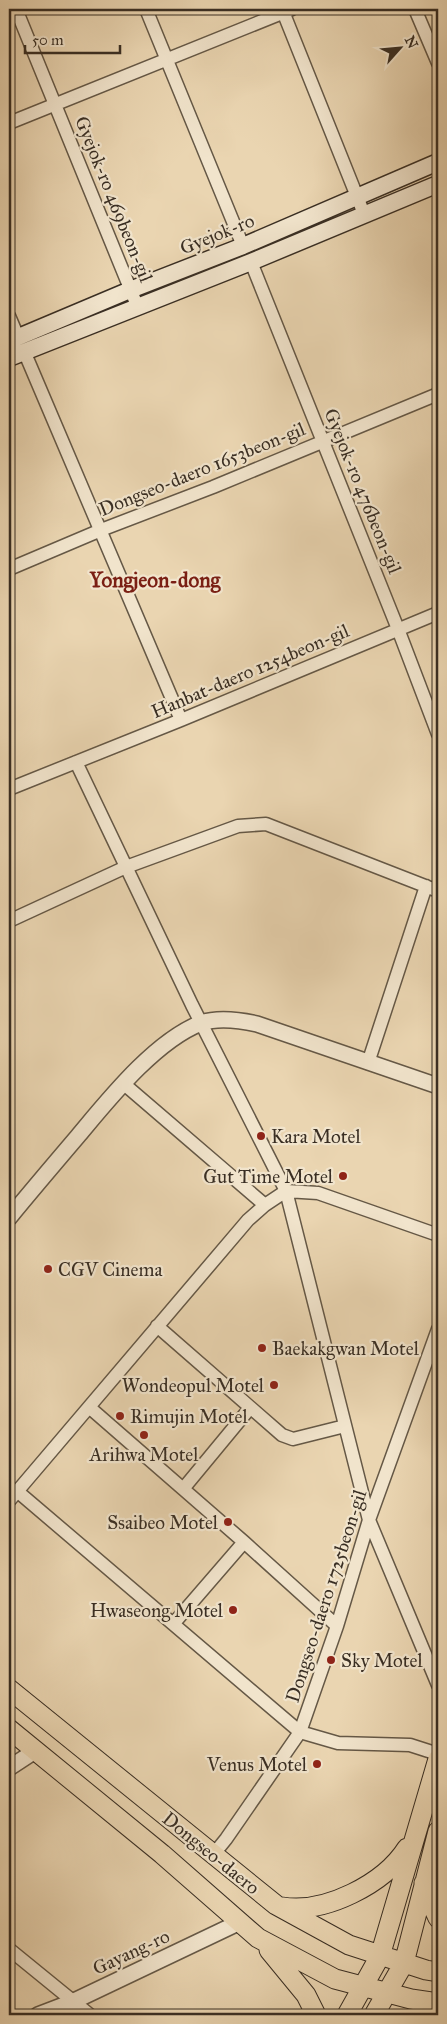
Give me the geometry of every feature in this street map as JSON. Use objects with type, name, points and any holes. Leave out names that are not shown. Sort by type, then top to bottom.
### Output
[{"type":"main road","name":"Gyejok-ro","points":[[9,358],[17,343],[130,290],[243,246],[438,162]]},
{"type":"main road","name":"Gyejok-ro","points":[[17,343],[138,308],[438,184]]},
{"type":"main road","name":"Dongseo-daero","points":[[9,1689],[276,1905],[349,1945],[380,1956],[438,1972]]},
{"type":"main road","name":"Dongseo-daero","points":[[9,1729],[162,1854],[258,1938],[324,1974],[386,1993],[438,2003]]},
{"type":"main road","points":[[347,2015],[380,1956],[438,1759]]},
{"type":"main road","points":[[374,2015],[404,1963],[438,1831]]},
{"type":"main road","points":[[276,1905],[309,1908],[347,1896],[390,1868],[404,1854],[414,1837]]},
{"type":"main road","points":[[424,1883],[438,1918]]},
{"type":"main road","points":[[258,1938],[296,1981],[306,1995],[316,2015]]},
{"type":"street","name":"Gyejok-ro 469beon-gil","points":[[16,9],[138,308]]},
{"type":"street","points":[[146,9],[243,246]]},
{"type":"street","points":[[415,9],[438,63]]},
{"type":"street","name":"Gyejok-ro 469beon-gil","points":[[55,104],[286,10]]},
{"type":"street","points":[[286,10],[364,214]]},
{"type":"street","points":[[9,123],[55,104]]},
{"type":"street","name":"Gyejok-ro 476beon-gil","points":[[251,262],[438,734]]},
{"type":"street","points":[[9,316],[17,343],[101,530],[181,720]]},
{"type":"street","name":"Dongseo-daero 1653beon-gil","points":[[9,569],[438,394]]},
{"type":"street","name":"Hanbat-daero 1254beon-gil","points":[[9,789],[438,613]]},
{"type":"street","points":[[76,762],[201,1023],[286,1192],[369,1520],[438,1685]]},
{"type":"street","points":[[9,921],[126,867],[238,826],[266,824],[432,888],[368,1063]]},
{"type":"street","points":[[9,1218],[124,1084],[166,1043],[201,1023],[230,1019],[257,1024],[438,1086]]},
{"type":"street","points":[[124,1084],[265,1205]]},
{"type":"street","points":[[9,1501],[248,1220],[265,1205],[286,1192],[318,1193],[438,1235]]},
{"type":"street","points":[[157,1326],[287,1438],[292,1439],[345,1426]]},
{"type":"street","name":"Dongseo-daero 1725beon-gil","points":[[212,1855],[226,1839],[300,1732],[337,1626],[369,1520],[438,1329]]},
{"type":"street","points":[[89,1407],[337,1626]]},
{"type":"street","points":[[183,1489],[250,1408]]},
{"type":"street","points":[[17,1490],[174,1622],[300,1732],[338,1743],[410,1745],[438,1754]]},
{"type":"street","points":[[174,1622],[244,1542]]},
{"type":"street","points":[[9,1768],[35,1750]]},
{"type":"street","name":"Gayang-ro","points":[[38,2015],[72,2002],[240,1922]]},
{"type":"street","points":[[9,1949],[90,2015]]},
{"type":"place","name":"Kara Motel","points":[[261,1136]]},
{"type":"place","name":"Gut Time Motel","points":[[343,1176]]},
{"type":"place","name":"CGV Cinema","points":[[48,1269]]},
{"type":"place","name":"Baekakgwan Motel","points":[[262,1348]]},
{"type":"place","name":"Wondeopul Motel","points":[[274,1385]]},
{"type":"place","name":"Rimujin Motel","points":[[120,1416]]},
{"type":"place","name":"Arihwa Motel","points":[[144,1435]]},
{"type":"place","name":"Ssaibeo Motel","points":[[228,1522]]},
{"type":"place","name":"Hwaseong Motel","points":[[233,1610]]},
{"type":"place","name":"Sky Motel","points":[[331,1660]]},
{"type":"place","name":"Venus Motel","points":[[317,1764]]},
{"type":"district","name":"Yongjeon-dong","points":[[155,580]]}]
